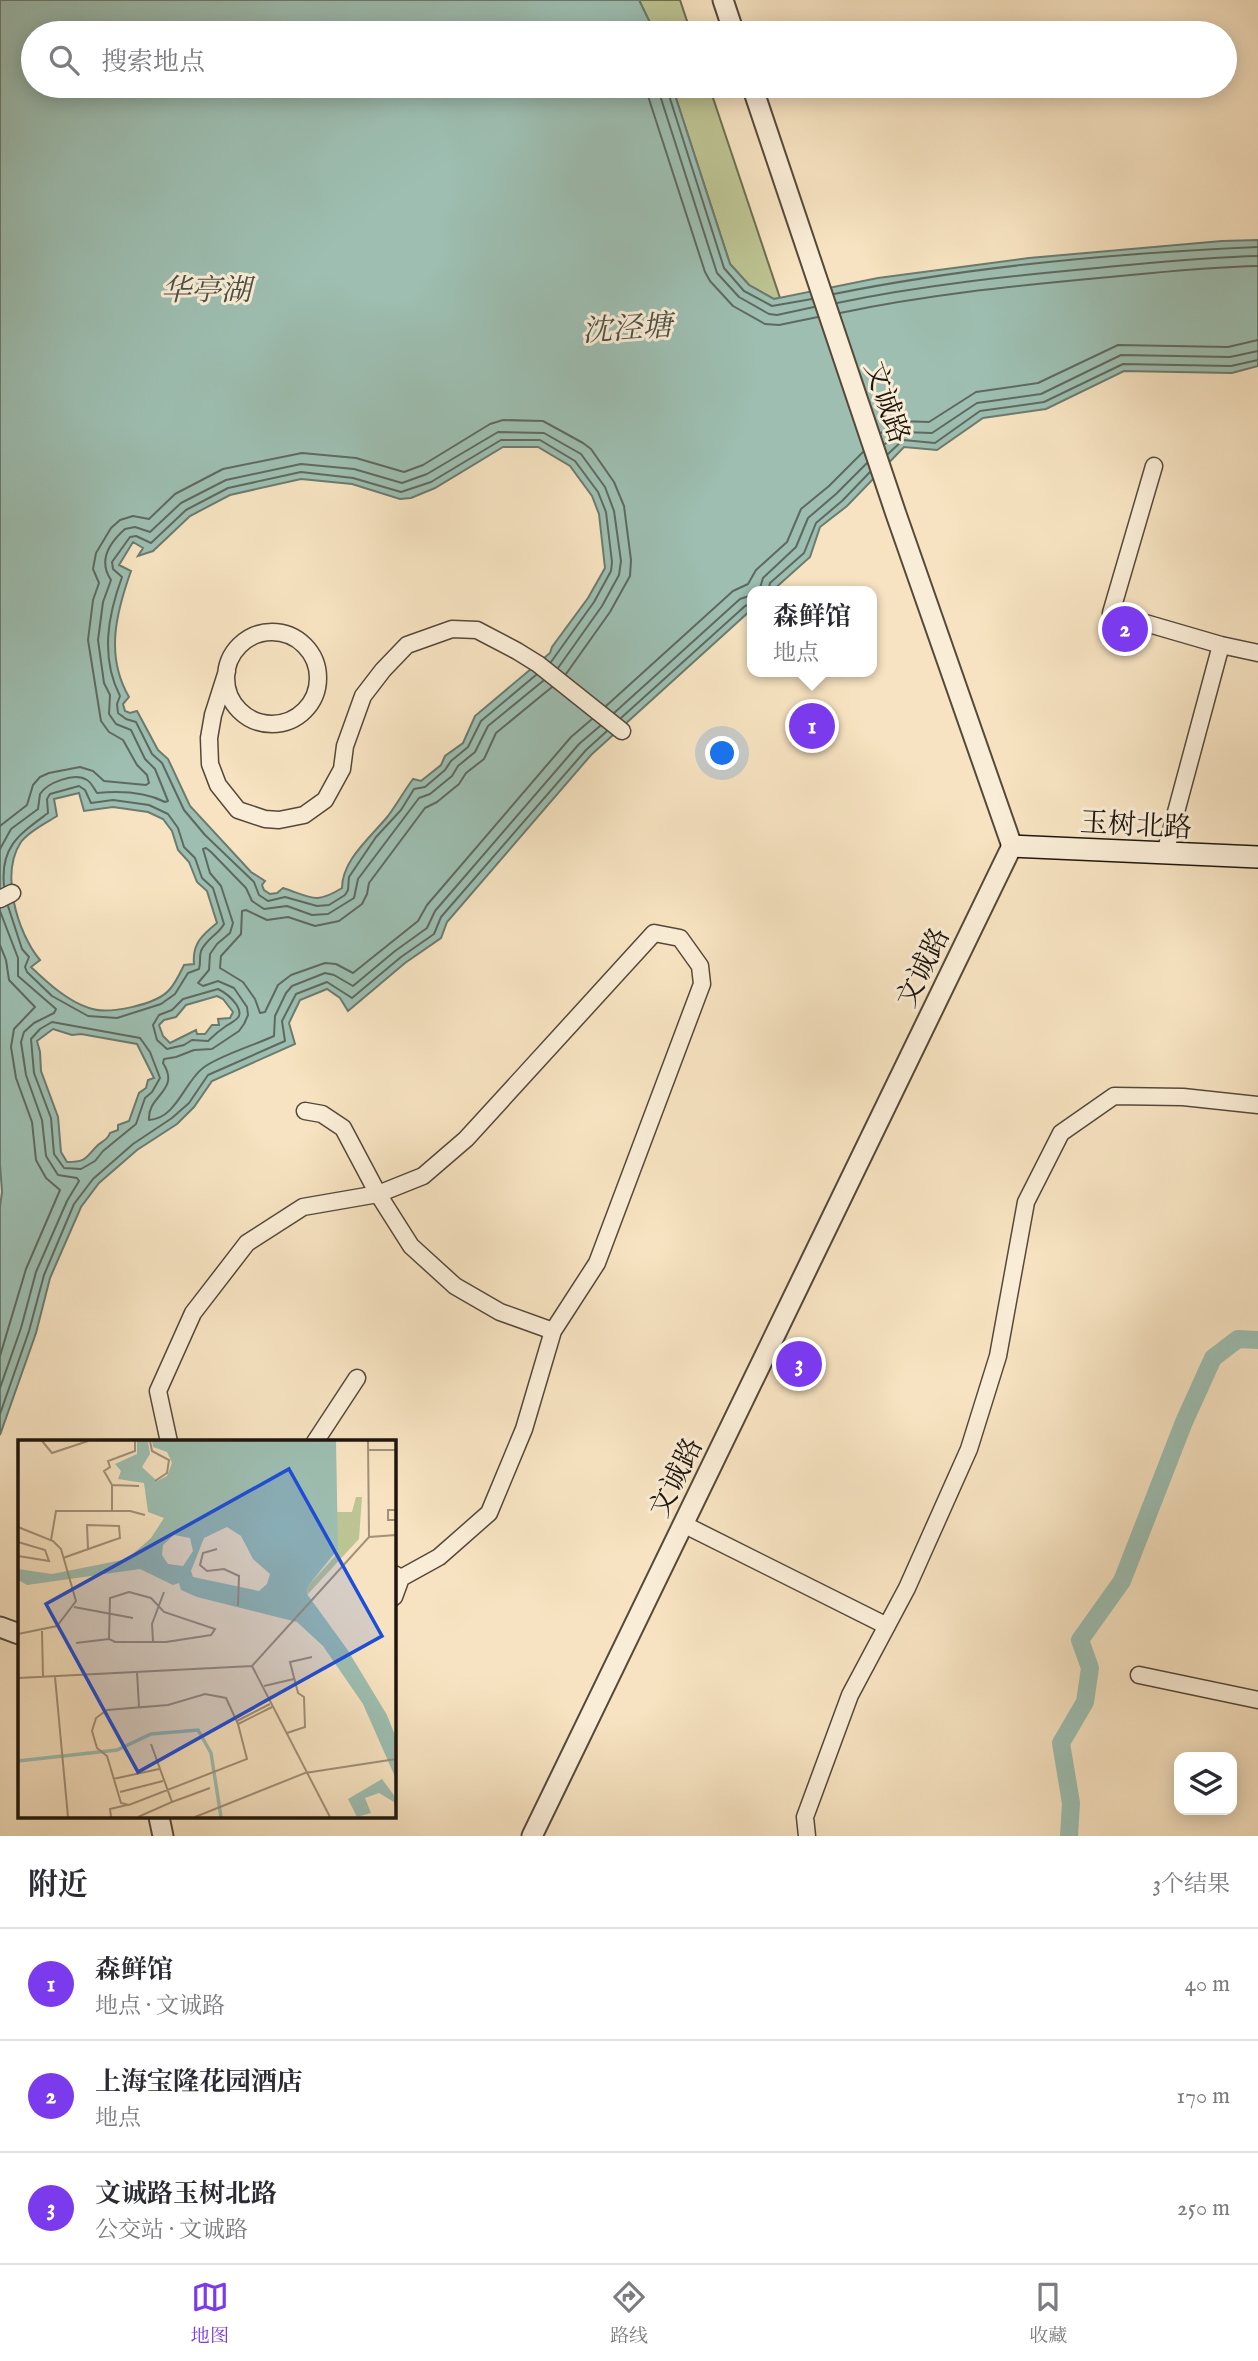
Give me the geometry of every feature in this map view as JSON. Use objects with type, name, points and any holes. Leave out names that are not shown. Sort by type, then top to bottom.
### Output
[{"type":"main road","name":"玉树北路","points":[[1012,846],[1258,857]]},
{"type":"street","points":[[723,0],[730,21]]},
{"type":"street","name":"文诚路","points":[[532,1836],[1012,846],[896,514],[756,98]]},
{"type":"street","points":[[1154,466],[1111,613],[1258,653]]},
{"type":"street","points":[[227,671],[227,686],[237,707],[255,721],[270,724],[286,722],[300,715],[310,704],[317,690],[315,660],[307,647],[282,633],[267,632],[252,636],[240,645],[231,657],[212,715],[210,764],[218,785],[238,810],[265,819],[304,816],[325,800],[342,769],[345,746],[363,696],[407,645],[452,629],[477,630],[538,664],[622,731]]},
{"type":"street","points":[[1165,853],[1221,645]]},
{"type":"street","points":[[169,1440],[158,1391],[193,1313],[247,1243],[303,1207],[378,1194],[423,1177],[466,1139],[654,933],[680,938],[700,966],[702,984],[597,1263],[554,1331],[524,1429],[489,1513],[439,1557],[397,1576]]},
{"type":"street","points":[[807,1836],[805,1817],[850,1695],[907,1588],[969,1449],[998,1356],[1026,1202],[1061,1133],[1114,1096],[1183,1097],[1258,1105]]},
{"type":"street","points":[[305,1111],[322,1114],[343,1128],[378,1194],[411,1247],[455,1286],[500,1312],[554,1331]]},
{"type":"street","points":[[316,1440],[357,1378]]},
{"type":"street","points":[[683,1524],[887,1626]]},
{"type":"street","points":[[0,1627],[18,1634]]},
{"type":"street","points":[[1139,1675],[1258,1700]]},
{"type":"street","points":[[159,1818],[163,1836]]},
{"type":"green space","points":[[639,0],[680,0],[687,21],[649,21]]},
{"type":"green space","points":[[676,98],[713,98],[780,298],[774,299],[749,285],[730,264]]},
{"type":"water","name":"华亭湖","points":[[0,0],[639,0],[649,21],[21,21],[21,98],[676,98],[730,264],[749,285],[774,299],[878,278],[1029,258],[1258,240],[1258,366],[1232,373],[1124,371],[1046,409],[983,418],[937,450],[904,447],[847,506],[820,527],[810,557],[778,586],[747,586],[747,614],[591,755],[447,922],[441,938],[405,963],[348,1011],[340,998],[327,989],[300,1000],[289,1023],[295,1044],[212,1081],[194,1107],[177,1124],[137,1150],[99,1183],[81,1207],[50,1278],[36,1333],[0,1435]],"holes":[[[503,447],[538,447],[570,466],[592,496],[599,514],[605,568],[550,653],[475,716],[463,743],[445,756],[441,765],[421,781],[413,779],[388,816],[352,858],[343,878],[342,888],[319,898],[283,888],[270,894],[262,885],[265,881],[251,872],[190,806],[168,759],[158,750],[137,711],[125,711],[123,704],[129,697],[117,666],[115,634],[131,571],[119,565],[133,542],[143,548],[138,556],[153,551],[190,516],[230,495],[301,479],[352,484],[400,499],[411,498],[435,488]],[[79,793],[84,811],[113,807],[148,812],[163,819],[172,831],[178,850],[189,862],[197,882],[207,891],[217,923],[199,940],[194,964],[184,965],[164,995],[144,1004],[108,1010],[89,1008],[65,996],[31,967],[40,960],[24,935],[18,919],[12,886],[15,855],[24,838],[57,816],[54,799]],[[217,996],[223,999],[233,1012],[230,1018],[218,1019],[219,1025],[212,1025],[205,1034],[197,1034],[196,1030],[170,1043],[163,1036],[159,1025],[164,1020],[176,1017],[186,1005]],[[53,1029],[72,1035],[81,1034],[137,1044],[154,1078],[148,1080],[146,1088],[139,1093],[129,1121],[118,1125],[118,1130],[110,1133],[88,1156],[74,1162],[67,1162],[61,1152],[58,1117],[41,1071],[37,1041]]]},
{"type":"waterway","points":[[1069,1836],[1071,1803],[1061,1743],[1085,1702],[1090,1668],[1080,1640],[1122,1581],[1184,1422],[1213,1358],[1238,1339],[1258,1340]]},
{"type":"place","name":"上海宝隆花园酒店","points":[[1125,629]]},
{"type":"place","name":"森鲜馆","points":[[812,726]]},
{"type":"place","name":"文诚路玉树北路","points":[[799,1364]]},
{"type":"water label","name":"沈泾塘","points":[[627,328]]}]
